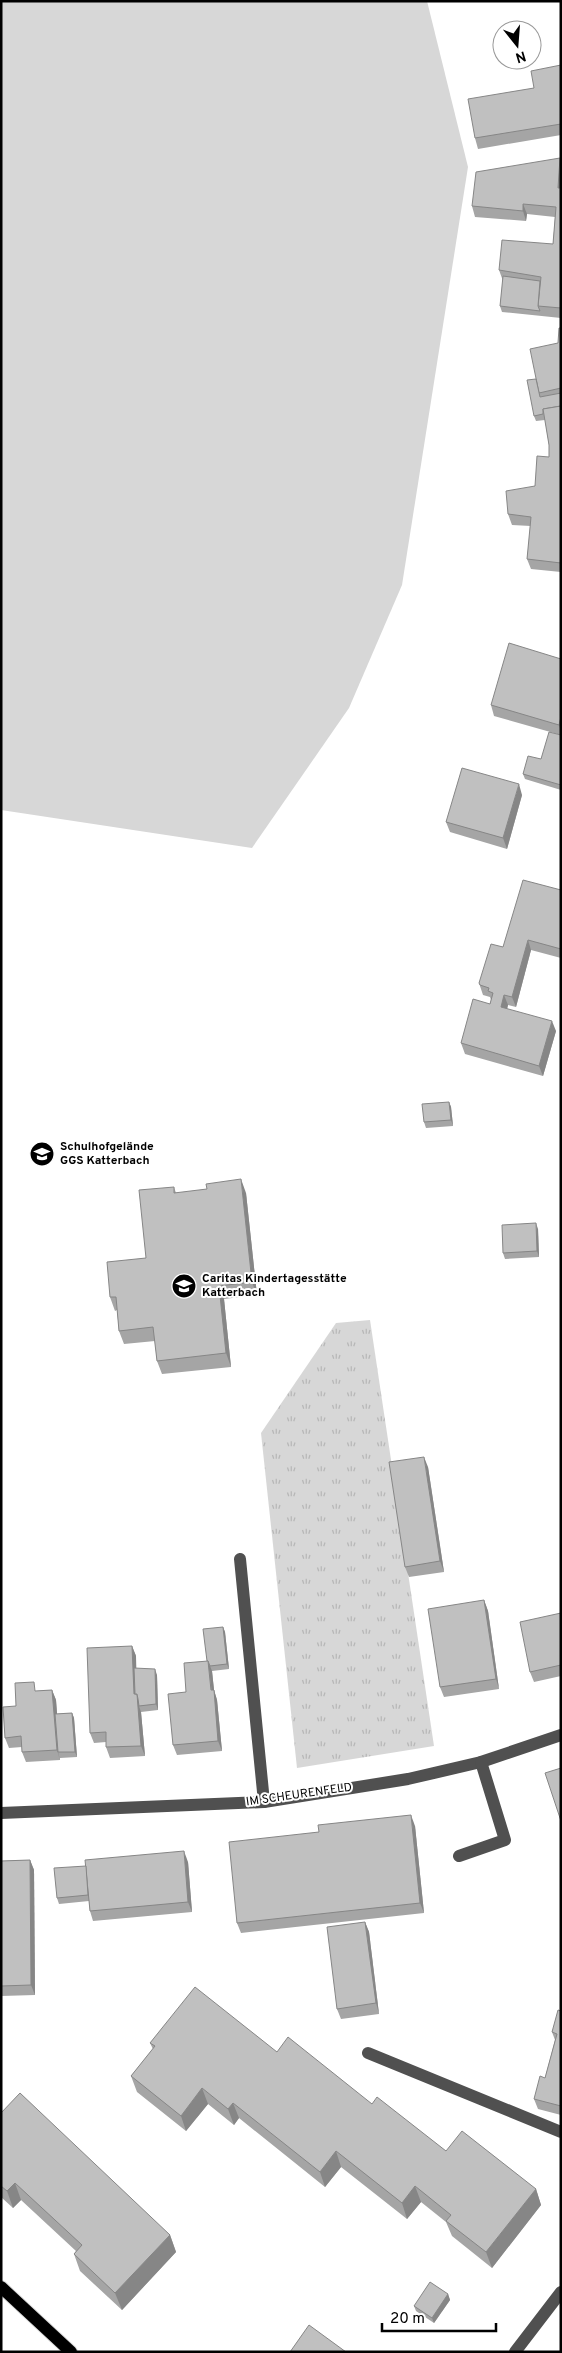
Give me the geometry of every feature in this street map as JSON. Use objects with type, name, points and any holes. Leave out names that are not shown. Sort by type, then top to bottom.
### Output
[{"type":"main road","points":[[1,2287],[71,2352]]},
{"type":"street","points":[[240,1560],[264,1802]]},
{"type":"street","name":"IM SCHEURENFELD","points":[[1,1813],[264,1802],[408,1779],[481,1762],[561,1735]]},
{"type":"street","points":[[459,1856],[505,1840],[481,1762]]},
{"type":"street","points":[[368,2054],[561,2132]]},
{"type":"street","points":[[515,2352],[561,2292]]},
{"type":"green space","points":[[1,1],[427,1],[468,167],[402,585],[349,708],[252,848],[1,810]]},
{"type":"green space","points":[[370,1320],[434,1746],[297,1768],[261,1433],[336,1323]]},
{"type":"building","points":[[561,65],[561,124],[475,138],[468,99],[534,88],[531,71]]},
{"type":"building","points":[[560,158],[558,188],[561,188],[561,308],[538,306],[541,277],[499,270],[502,240],[553,244],[556,207],[523,204],[523,211],[472,206],[476,172]]},
{"type":"building","points":[[503,276],[540,281],[538,306],[540,311],[500,306]]},
{"type":"building","points":[[559,328],[561,328],[561,388],[539,393],[530,349],[558,343]]},
{"type":"building","points":[[536,379],[540,397],[561,393],[561,406],[543,409],[543,414],[534,416],[527,380]]},
{"type":"building","points":[[561,406],[561,563],[527,559],[531,517],[508,514],[506,491],[535,486],[537,456],[549,457],[543,409]]},
{"type":"building","points":[[509,643],[561,659],[561,717],[559,725],[491,705]]},
{"type":"building","points":[[549,732],[561,735],[561,785],[523,774],[528,756],[541,759]]},
{"type":"building","points":[[462,768],[519,784],[503,838],[446,822]]},
{"type":"building","points":[[523,880],[561,890],[561,949],[528,940],[512,997],[504,995],[501,1007],[552,1021],[539,1066],[461,1043],[473,999],[490,1004],[493,993],[488,991],[489,988],[479,983],[491,944],[503,947]]},
{"type":"building","points":[[449,1102],[451,1120],[424,1122],[422,1104]]},
{"type":"building","name":"Caritas Kindertagesstätte Katterbach","points":[[241,1179],[252,1282],[219,1286],[226,1353],[157,1361],[153,1327],[119,1331],[116,1297],[110,1297],[107,1262],[146,1258],[139,1190],[174,1187],[174,1193],[207,1189],[206,1184]]},
{"type":"building","points":[[536,1223],[537,1251],[503,1253],[502,1225]]},
{"type":"building","points":[[424,1457],[440,1561],[405,1567],[389,1462]]},
{"type":"building","points":[[484,1600],[496,1679],[440,1687],[428,1609]]},
{"type":"building","points":[[561,1613],[561,1665],[530,1672],[520,1622]]},
{"type":"building","points":[[223,1627],[227,1664],[210,1666],[207,1661],[203,1629]]},
{"type":"building","points":[[132,1646],[134,1694],[137,1694],[141,1746],[106,1747],[106,1732],[90,1733],[87,1648]]},
{"type":"building","points":[[208,1661],[211,1690],[214,1690],[218,1741],[173,1745],[168,1694],[186,1692],[184,1663]]},
{"type":"building","points":[[134,1668],[155,1669],[156,1704],[139,1706],[137,1694],[135,1694]]},
{"type":"building","points":[[34,1682],[35,1691],[52,1690],[57,1750],[22,1752],[21,1736],[5,1738],[3,1707],[16,1706],[15,1683]]},
{"type":"building","points":[[72,1713],[75,1752],[58,1752],[55,1714]]},
{"type":"building","points":[[561,1768],[561,1821],[545,1773]]},
{"type":"building","points":[[411,1815],[420,1903],[237,1923],[229,1842],[319,1832],[318,1825]]},
{"type":"building","points":[[184,1851],[188,1902],[90,1911],[85,1860]]},
{"type":"building","points":[[30,1860],[31,1985],[1,1986],[1,1861]]},
{"type":"building","points":[[86,1866],[88,1895],[57,1898],[54,1868]]},
{"type":"building","points":[[365,1922],[376,2003],[337,2009],[327,1927]]},
{"type":"building","points":[[195,1987],[277,2052],[288,2037],[372,2104],[377,2097],[446,2151],[462,2131],[536,2189],[486,2252],[446,2221],[451,2215],[415,2186],[402,2203],[336,2151],[320,2172],[233,2103],[228,2109],[202,2088],[181,2116],[131,2076],[155,2046],[150,2043]]},
{"type":"building","points":[[558,2010],[561,2011],[561,2106],[534,2099],[540,2076],[545,2078],[557,2034],[552,2032]]},
{"type":"building","points":[[20,2093],[170,2235],[115,2293],[74,2254],[82,2245],[15,2183],[7,2191],[1,2186],[1,2113]]},
{"type":"building","points":[[430,2282],[448,2294],[432,2318],[414,2306]]},
{"type":"building","points":[[309,2325],[346,2352],[290,2352]]},
{"type":"place","name":"Schulhofgelände GGS Katterbach","points":[[42,1154]]},
{"type":"place","name":"Caritas Kindertagesstätte Katterbach","points":[[184,1286]]}]
